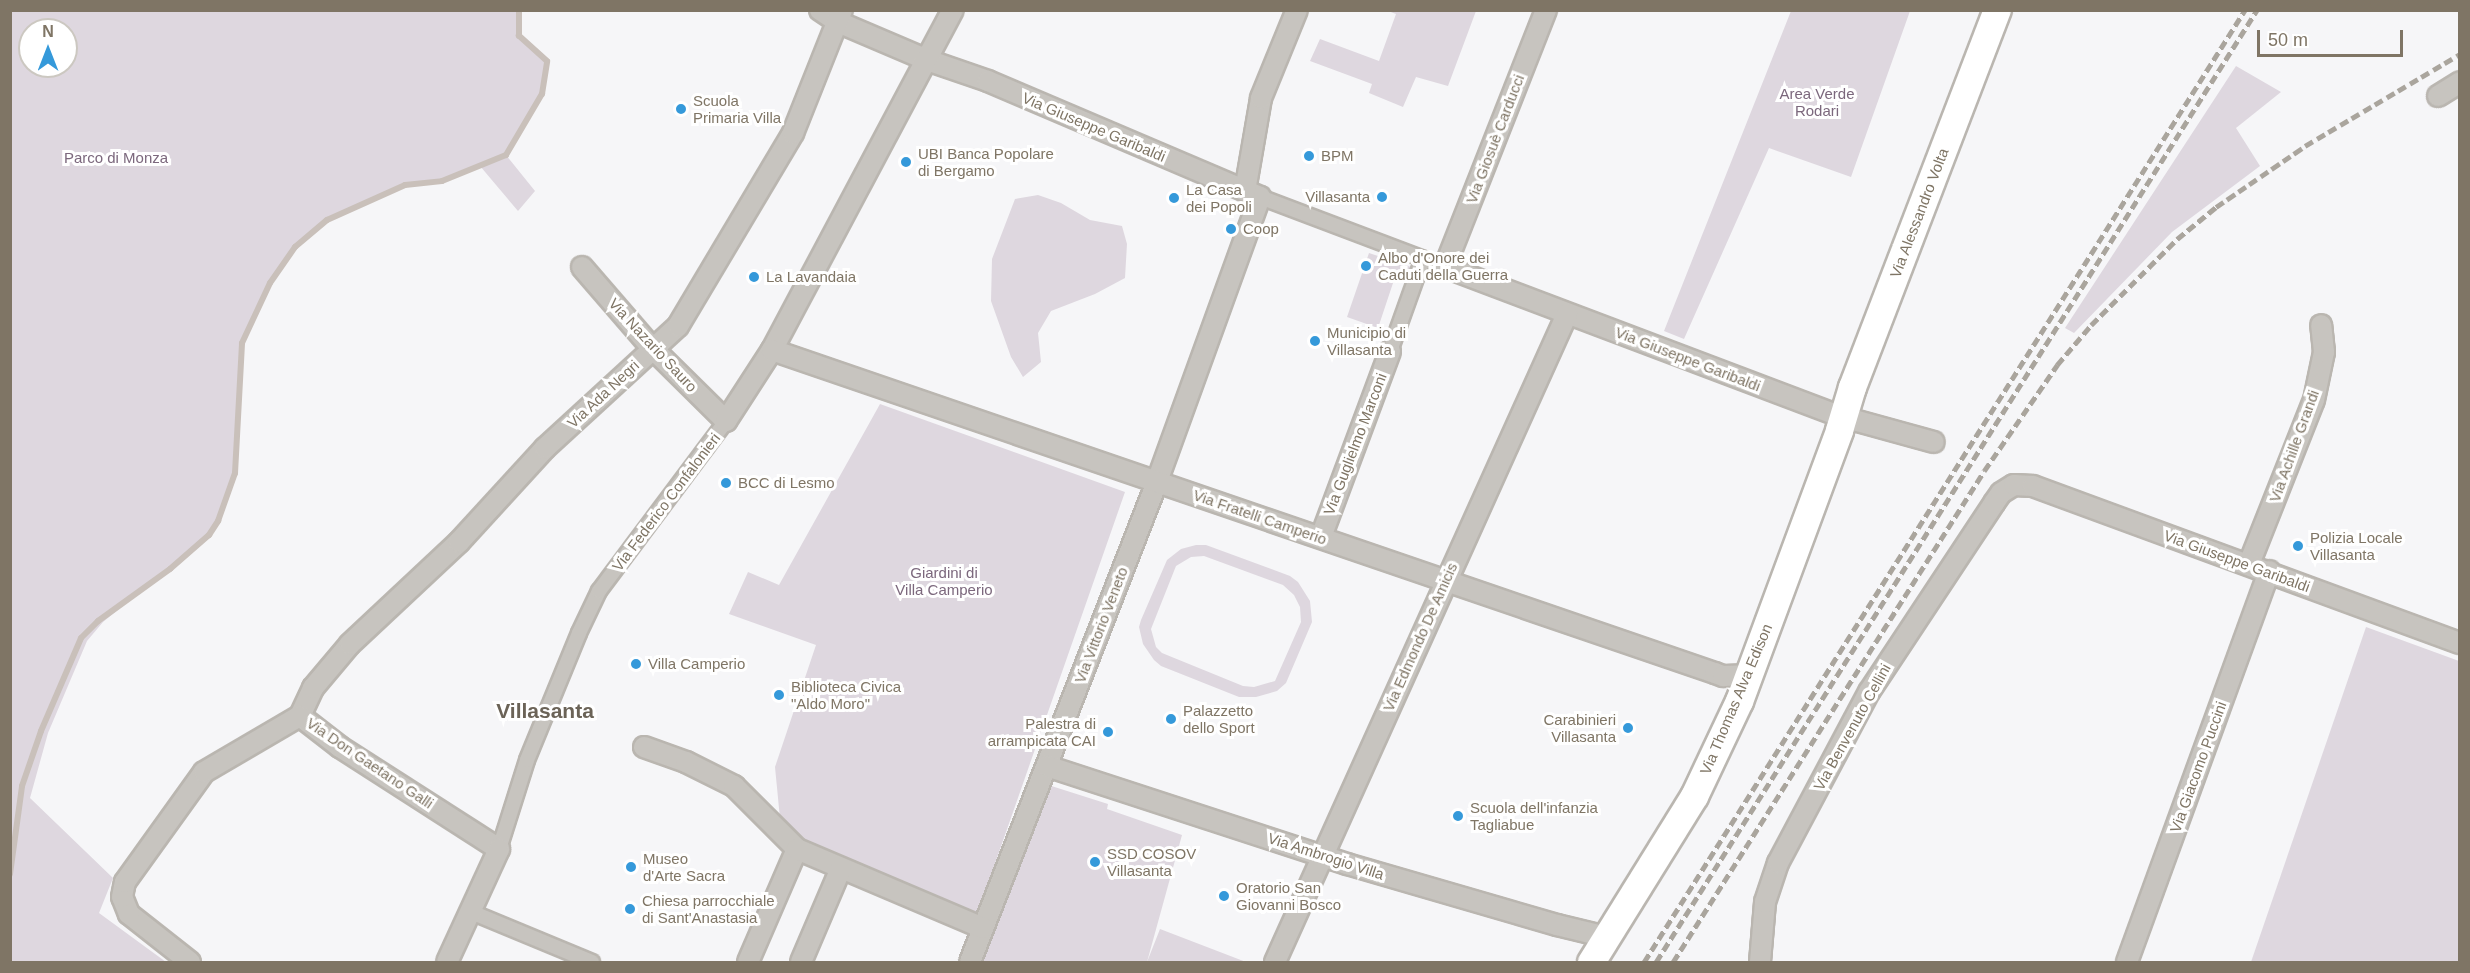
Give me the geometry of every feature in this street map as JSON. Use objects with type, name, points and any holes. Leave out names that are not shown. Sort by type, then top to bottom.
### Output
[{"type":"main road","name":"Via Alessandro Volta","points":[[1843,417],[1997,10]]},
{"type":"main road","name":"Via Thomas Alva Edison","points":[[1591,963],[1694,796],[1724,734],[1843,417]]},
{"type":"street","name":"Via Giuseppe Garibaldi","points":[[820,10],[840,16],[927,60],[987,81],[1252,194]]},
{"type":"street","name":"Via Federico Confalonieri","points":[[447,963],[498,849],[527,760],[579,633],[600,591],[726,421],[772,350],[952,10]]},
{"type":"street","name":"Via Vittorio Veneto","points":[[970,963],[1156,482],[1227,286],[1252,194],[1261,98],[1297,10]]},
{"type":"street","name":"Via Giosuè Carducci","points":[[1445,267],[1546,10]]},
{"type":"street","name":"Via Ada Negri","points":[[300,716],[313,688],[350,644],[459,543],[545,448],[678,326],[793,133],[840,16]]},
{"type":"street","points":[[2438,96],[2460,82]]},
{"type":"street","points":[[1252,194],[1445,267]]},
{"type":"street","points":[[1390,351],[1423,259]]},
{"type":"street","name":"Via Nazario Sauro","points":[[582,267],[652,348],[726,421]]},
{"type":"street","name":"Via Giuseppe Garibaldi","points":[[1445,267],[1843,417],[1934,442]]},
{"type":"street","name":"Via Edmondo De Amicis","points":[[1275,963],[1445,580],[1568,314]]},
{"type":"street","name":"Via Achille Grandi","points":[[2249,564],[2314,400],[2324,352],[2321,325]]},
{"type":"street","name":"Via Fratelli Camperio","points":[[772,350],[1723,676],[1748,675]]},
{"type":"street","name":"Via Guglielmo Marconi","points":[[1321,537],[1390,351]]},
{"type":"street","name":"Via Giuseppe Garibaldi","points":[[2014,485],[2033,486],[2460,643]]},
{"type":"street","name":"Via Benvenuto Cellini","points":[[1760,963],[1769,884],[1869,692],[2001,493],[2014,485]]},
{"type":"street","name":"Via Giacomo Puccini","points":[[2127,963],[2269,571]]},
{"type":"street","name":"Via Don Gaetano Galli","points":[[190,963],[129,914],[122,897],[125,882],[204,772],[300,716],[340,747],[498,849]]},
{"type":"street","points":[[644,747],[686,762],[735,786],[797,849],[983,928]]},
{"type":"street","name":"Via Ambrogio Villa","points":[[1047,766],[1322,854],[1557,925],[1607,937]]},
{"type":"street","points":[[748,963],[797,849]]},
{"type":"street","points":[[801,963],[841,868]]},
{"type":"street","points":[[471,912],[592,963]]},
{"type":"green space","name":"Parco di Monza","points":[[10,11],[519,11],[519,36],[547,61],[542,94],[506,155],[535,191],[518,211],[480,166],[442,181],[405,185],[327,220],[295,247],[270,283],[242,343],[235,473],[218,521],[209,535],[103,622],[87,641],[48,733],[30,798],[113,878],[99,913],[166,962],[11,962]]},
{"type":"green space","points":[[1388,11],[1476,11],[1448,86],[1416,77],[1403,107],[1369,93],[1372,84],[1310,61],[1320,39],[1379,61],[1396,14]]},
{"type":"green space","name":"Area Verde Rodari","points":[[1791,11],[1910,11],[1851,177],[1769,148],[1684,339],[1664,331]]},
{"type":"green space","points":[[2236,66],[2281,92],[2236,128],[2260,166],[2172,232],[2074,333],[2065,328]]},
{"type":"green space","points":[[1038,195],[1061,203],[1090,220],[1122,226],[1127,244],[1125,278],[1095,294],[1051,311],[1038,333],[1041,362],[1023,377],[1011,357],[991,301],[992,259],[1015,199]]},
{"type":"green space","points":[[1369,253],[1411,267],[1408,277],[1396,274],[1378,328],[1347,317]]},
{"type":"green space","name":"Giardini di Villa Camperio","points":[[880,404],[1125,492],[977,915],[781,829],[775,767],[816,645],[729,614],[748,572],[779,585]]},
{"type":"green space","points":[[1206,545],[1290,576],[1298,582],[1310,601],[1312,622],[1286,683],[1277,691],[1256,697],[1239,697],[1161,666],[1143,644],[1139,627],[1141,620],[1167,560],[1181,549]],"holes":[[[1204,556],[1283,585],[1294,595],[1300,607],[1301,622],[1275,681],[1254,687],[1243,686],[1162,653],[1156,647],[1151,629],[1176,566],[1191,557]]]},
{"type":"green space","points":[[2366,627],[2459,661],[2459,962],[2251,962]]},
{"type":"green space","name":"SSD COSOV Villasanta","points":[[1042,783],[1108,804],[1107,809],[1182,835],[1147,962],[982,962]]},
{"type":"green space","points":[[1160,929],[1246,962],[1147,962]]},
{"type":"waterway","points":[[10,874],[22,786],[41,731],[81,638],[98,621],[170,569],[209,535],[218,521],[235,473],[242,343],[270,283],[295,247],[327,220],[405,185],[442,181],[506,155],[542,94],[547,61],[519,36],[519,10]]},
{"type":"railway","points":[[1644,962],[2245,10]]},
{"type":"railway","points":[[1656,962],[2257,10]]},
{"type":"railway","points":[[1673,962],[1984,471],[2057,365],[2091,325],[2177,239],[2216,207],[2305,146],[2460,54]]},
{"type":"place","name":"Scuola Primaria Villa","points":[[681,109]]},
{"type":"place","name":"BPM","points":[[1309,156]]},
{"type":"place","name":"UBI Banca Popolare di Bergamo","points":[[906,162]]},
{"type":"place","name":"Villasanta","points":[[1382,197]]},
{"type":"place","name":"La Casa dei Popoli","points":[[1174,198]]},
{"type":"place","name":"Coop","points":[[1231,229]]},
{"type":"place","name":"Albo d'Onore dei Caduti della Guerra","points":[[1366,266]]},
{"type":"place","name":"La Lavandaia","points":[[754,277]]},
{"type":"place","name":"Municipio di Villasanta","points":[[1315,341]]},
{"type":"place","name":"BCC di Lesmo","points":[[726,483]]},
{"type":"place","name":"Polizia Locale Villasanta","points":[[2298,546]]},
{"type":"place","name":"Villa Camperio","points":[[636,664]]},
{"type":"place","name":"Biblioteca Civica \"Aldo Moro\"","points":[[779,695]]},
{"type":"place","name":"Palazzetto dello Sport","points":[[1171,719]]},
{"type":"place","name":"Carabinieri Villasanta","points":[[1628,728]]},
{"type":"place","name":"Palestra di arrampicata CAI","points":[[1108,732]]},
{"type":"place","name":"Scuola dell'infanzia Tagliabue","points":[[1458,816]]},
{"type":"place","name":"SSD COSOV Villasanta","points":[[1095,862]]},
{"type":"place","name":"Museo d'Arte Sacra","points":[[631,867]]},
{"type":"place","name":"Oratorio San Giovanni Bosco","points":[[1224,896]]},
{"type":"place","name":"Chiesa parrocchiale di Sant'Anastasia","points":[[630,909]]},
{"type":"district","name":"Villasanta","points":[[545,711]]}]
